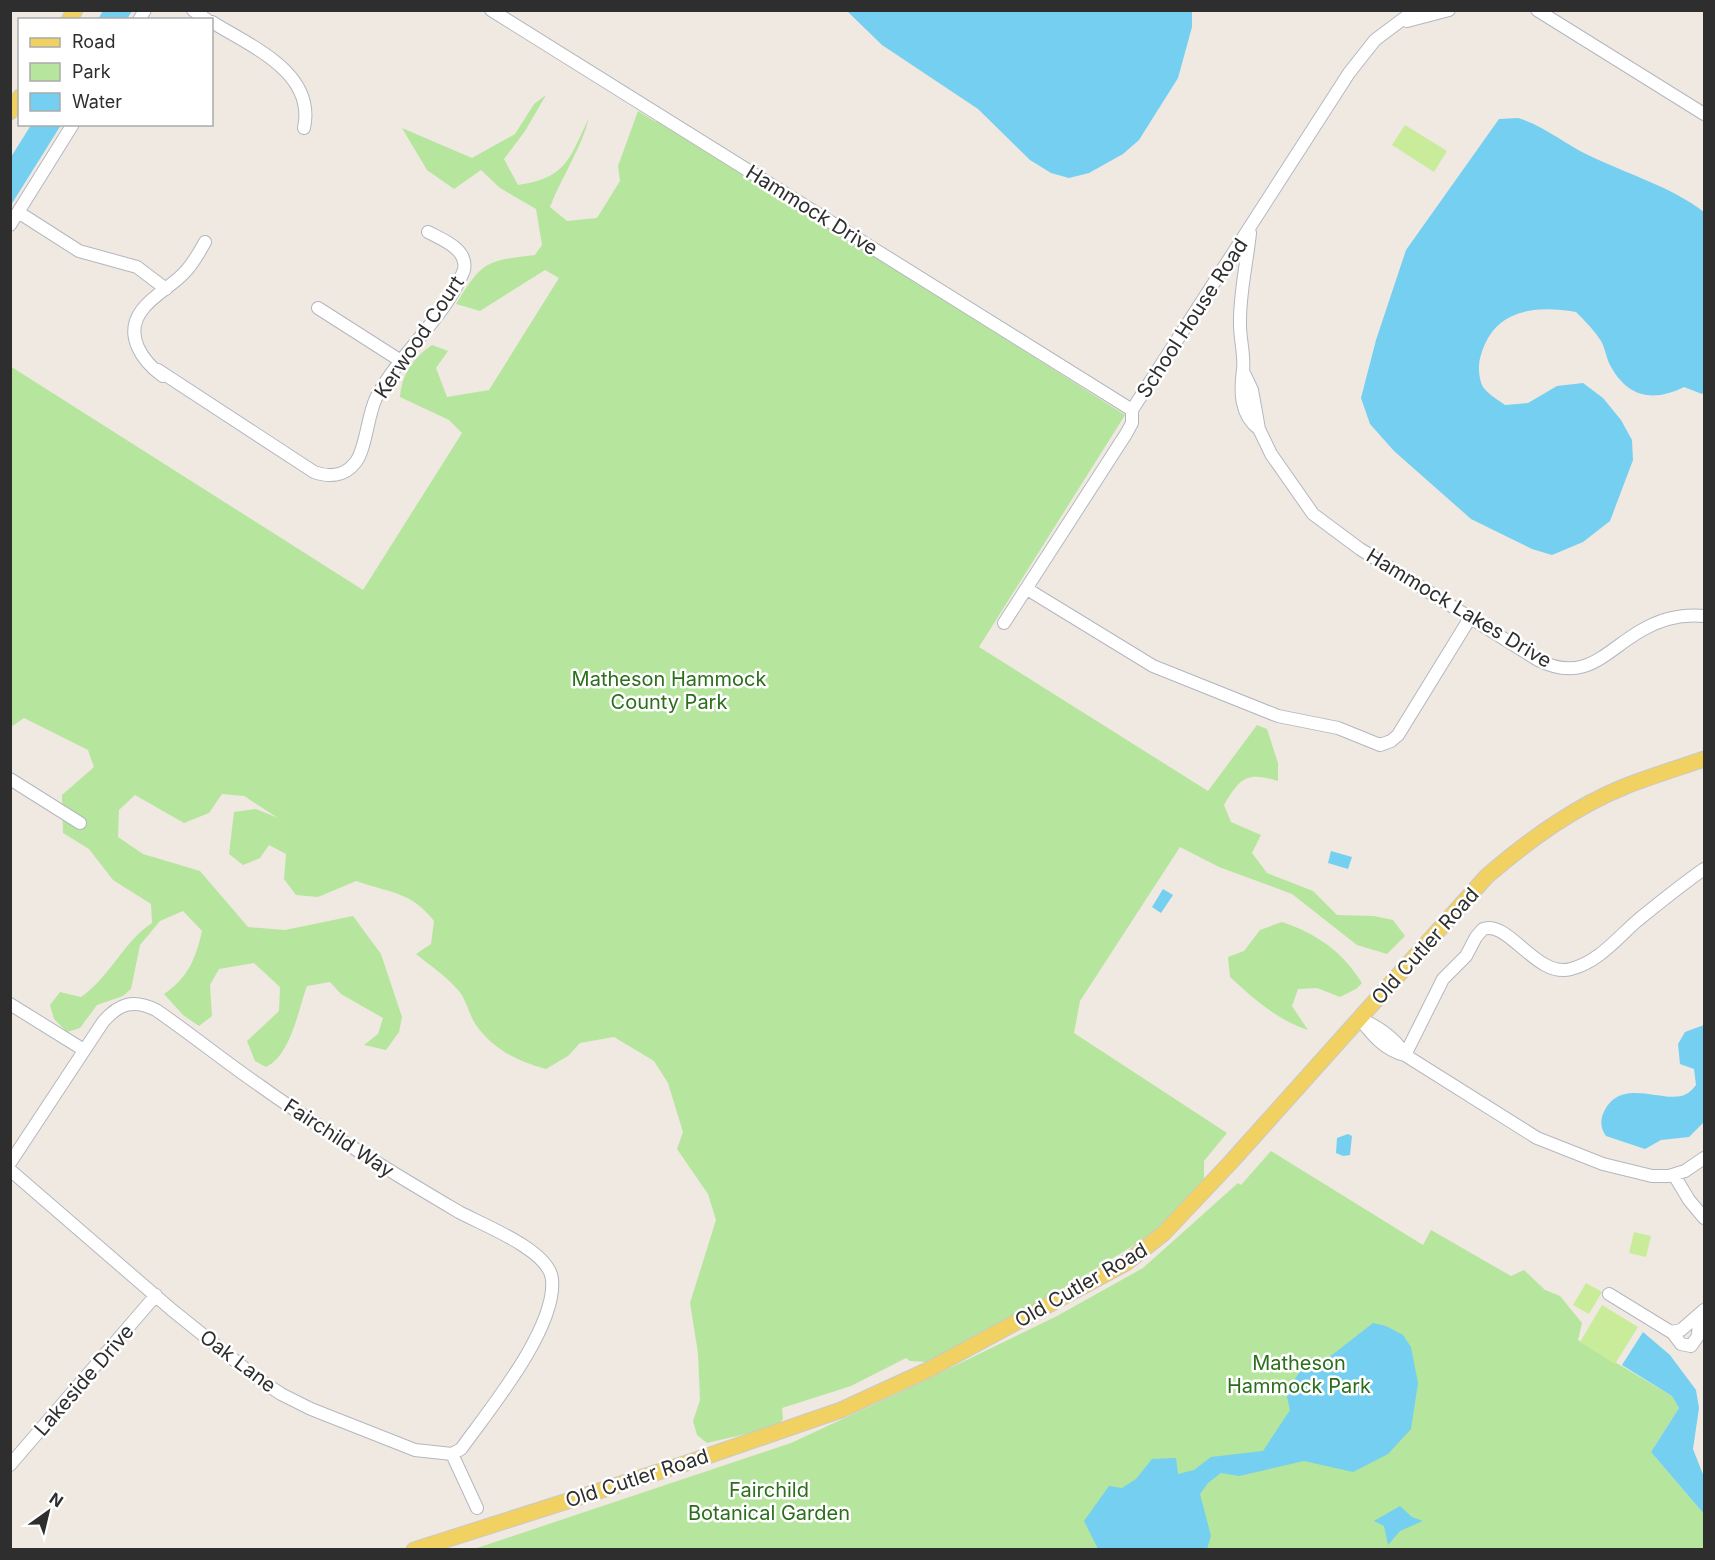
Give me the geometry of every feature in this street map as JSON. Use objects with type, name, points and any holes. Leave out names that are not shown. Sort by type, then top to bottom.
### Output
[{"type":"main road","name":"Old Cutler Road","points":[[414,1550],[793,1428],[928,1370],[1126,1263],[1164,1233],[1487,876],[1517,851],[1589,804],[1626,786],[1704,759]]},
{"type":"street","name":"Hammock Drive","points":[[491,10],[1132,410]]},
{"type":"street","name":"School House Road","points":[[1004,623],[1126,434],[1132,423],[1132,410],[1356,63],[1375,40],[1415,10]]},
{"type":"street","name":"School House Road","points":[[1397,24],[1449,10]]},
{"type":"street","points":[[1537,10],[1704,114]]},
{"type":"street","points":[[213,23],[275,62],[292,76],[306,109],[304,128]]},
{"type":"street","points":[[10,225],[72,126]]},
{"type":"street","points":[[18,212],[78,251],[137,267],[166,289],[188,269],[205,242]]},
{"type":"street","name":"Hammock Lakes Drive","points":[[1250,230],[1240,314],[1243,371],[1252,390],[1260,423],[1259,429],[1287,481],[1318,519],[1360,549],[1538,660],[1562,669],[1588,663],[1608,655],[1640,631],[1658,622],[1682,616],[1704,616]]},
{"type":"street","name":"Kerwood Court","points":[[166,289],[141,311],[135,329],[136,348],[174,384],[182,386],[314,472],[327,476],[343,473],[360,456],[367,422],[376,400],[401,361],[439,313],[462,274],[465,264],[458,251],[428,232]]},
{"type":"street","points":[[318,308],[401,361]]},
{"type":"street","points":[[1027,589],[1153,666],[1278,716],[1338,728],[1380,745],[1391,741],[1398,735],[1470,618]]},
{"type":"street","points":[[10,778],[80,823]]},
{"type":"street","points":[[1405,1055],[1443,979],[1466,956],[1483,929],[1496,928],[1552,969],[1571,970],[1617,942],[1638,920],[1704,870]]},
{"type":"street","name":"Fairchild Way","points":[[84,1050],[108,1016],[128,1003],[156,1010],[272,1095],[360,1152],[460,1212],[532,1251],[547,1264],[551,1272],[549,1302],[527,1352],[486,1416],[461,1449],[452,1454]]},
{"type":"street","points":[[10,1004],[84,1050],[10,1163]]},
{"type":"street","points":[[1360,1019],[1371,1034],[1391,1050],[1405,1055],[1543,1141],[1613,1167],[1652,1176],[1674,1175],[1704,1158]]},
{"type":"street","name":"Oak Lane","points":[[10,1170],[246,1370],[287,1397],[401,1446],[421,1452],[452,1454]]},
{"type":"street","points":[[1674,1175],[1689,1200],[1704,1218]]},
{"type":"street","points":[[1609,1294],[1672,1332],[1681,1344],[1691,1346],[1698,1336],[1702,1313]]},
{"type":"street","name":"Lakeside Drive","points":[[10,1465],[156,1295]]},
{"type":"street","points":[[1672,1332],[1681,1330],[1702,1313]]},
{"type":"street","points":[[452,1454],[477,1508]]},
{"type":"green space","name":"Matheson Hammock County Park","points":[[546,95],[525,131],[504,159],[518,185],[547,177],[557,172],[571,155],[589,118],[581,141],[550,207],[567,221],[597,218],[620,181],[618,166],[638,111],[656,122],[659,118],[1125,415],[979,647],[1208,791],[1257,725],[1267,729],[1278,763],[1278,781],[1251,777],[1240,783],[1224,805],[1231,822],[1261,835],[1252,853],[1267,873],[1313,891],[1337,915],[1374,916],[1393,920],[1405,936],[1387,954],[1357,945],[1292,894],[1219,867],[1180,847],[1080,1001],[1074,1033],[1227,1133],[1204,1161],[1204,1180],[1154,1233],[1031,1308],[926,1362],[910,1361],[906,1358],[851,1386],[782,1408],[783,1419],[776,1427],[707,1443],[697,1435],[693,1421],[700,1400],[698,1353],[690,1303],[716,1220],[708,1194],[677,1149],[683,1132],[668,1083],[654,1061],[614,1037],[580,1043],[568,1056],[546,1069],[525,1062],[498,1048],[476,1025],[462,995],[439,972],[416,954],[431,944],[434,921],[425,911],[399,894],[356,881],[318,897],[296,895],[284,879],[286,854],[269,845],[260,858],[243,865],[229,854],[234,812],[256,809],[278,818],[244,796],[222,794],[209,813],[184,823],[135,795],[119,810],[118,837],[143,854],[200,871],[248,927],[285,930],[353,916],[381,954],[402,1017],[399,1032],[386,1050],[364,1045],[378,1034],[383,1018],[341,994],[330,982],[307,986],[282,1053],[266,1067],[255,1061],[247,1041],[279,1011],[280,987],[254,963],[219,969],[210,985],[212,1016],[199,1026],[183,1015],[164,994],[190,967],[202,931],[183,911],[160,921],[140,945],[131,989],[123,996],[97,1005],[80,1028],[67,1032],[54,1019],[50,1005],[60,992],[81,997],[101,979],[133,940],[152,923],[151,904],[113,880],[89,849],[63,833],[62,795],[94,767],[88,750],[24,718],[11,727],[10,366],[363,590],[462,433],[449,420],[400,397],[403,381],[410,367],[419,355],[432,345],[448,351],[436,368],[447,397],[489,390],[559,278],[545,270],[480,311],[456,304],[473,279],[487,266],[505,259],[535,255],[542,245],[536,209],[500,188],[481,170],[454,189],[427,170],[402,128],[472,158],[515,134],[534,104]]},
{"type":"green space","points":[[1405,125],[1447,151],[1434,172],[1392,145]]},
{"type":"green space","points":[[1282,922],[1328,945],[1346,962],[1362,983],[1356,989],[1340,997],[1317,988],[1298,989],[1292,1006],[1308,1030],[1276,1015],[1230,977],[1228,957],[1244,951],[1260,930]]},
{"type":"green space","name":"Matheson Hammock Park","points":[[1271,1151],[1423,1245],[1431,1230],[1511,1276],[1524,1270],[1545,1290],[1560,1296],[1582,1323],[1578,1340],[1672,1396],[1679,1408],[1651,1452],[1704,1514],[1704,1550],[471,1550],[791,1443],[1057,1316],[1143,1268],[1238,1183],[1241,1185]]},
{"type":"green space","points":[[1634,1232],[1651,1236],[1646,1257],[1629,1253]]},
{"type":"green space","points":[[1586,1283],[1602,1292],[1589,1314],[1573,1305]]},
{"type":"green space","points":[[1602,1305],[1638,1327],[1615,1364],[1580,1342]]},
{"type":"water","points":[[103,10],[132,11],[128,18],[99,18]]},
{"type":"water","points":[[1192,10],[1192,27],[1178,78],[1139,140],[1123,154],[1089,173],[1069,178],[1051,173],[1030,160],[978,109],[882,45],[847,11]]},
{"type":"water","points":[[1518,118],[1536,125],[1588,155],[1677,195],[1704,212],[1704,392],[1702,394],[1684,387],[1661,395],[1641,394],[1632,390],[1616,374],[1609,363],[1601,341],[1576,312],[1546,309],[1518,314],[1506,319],[1487,340],[1479,362],[1480,379],[1485,390],[1499,401],[1505,405],[1528,403],[1557,386],[1583,383],[1603,398],[1621,420],[1632,440],[1633,460],[1610,521],[1583,542],[1552,555],[1532,549],[1471,519],[1394,451],[1370,424],[1361,398],[1376,340],[1406,250],[1499,119]]},
{"type":"water","points":[[30,126],[60,126],[11,205],[11,157]]},
{"type":"water","points":[[1331,851],[1352,857],[1348,869],[1328,863]]},
{"type":"water","points":[[1163,889],[1173,895],[1161,913],[1152,907]]},
{"type":"water","points":[[1704,1025],[1704,1122],[1689,1137],[1661,1140],[1645,1149],[1606,1136],[1603,1131],[1602,1117],[1610,1103],[1618,1096],[1639,1093],[1681,1096],[1696,1085],[1694,1069],[1680,1064],[1678,1044],[1685,1032]]},
{"type":"water","points":[[1348,1134],[1352,1136],[1350,1155],[1343,1156],[1336,1153],[1337,1138]]},
{"type":"water","points":[[1373,1323],[1386,1326],[1403,1335],[1411,1347],[1418,1383],[1411,1429],[1388,1454],[1353,1472],[1304,1461],[1239,1476],[1221,1473],[1208,1483],[1200,1494],[1211,1536],[1207,1549],[1098,1549],[1084,1521],[1109,1486],[1122,1488],[1136,1479],[1152,1459],[1176,1458],[1178,1474],[1194,1470],[1211,1457],[1263,1451],[1290,1410],[1286,1392],[1301,1370],[1323,1362]]},
{"type":"water","points":[[1643,1332],[1670,1355],[1696,1390],[1699,1408],[1693,1449],[1704,1477],[1704,1514],[1651,1452],[1679,1408],[1672,1396],[1622,1365]]},
{"type":"water","points":[[1400,1506],[1412,1517],[1423,1521],[1400,1531],[1388,1545],[1384,1526],[1374,1521]]},
{"type":"park label","name":"Fairchild Botanical Garden","points":[[769,1502]]}]
